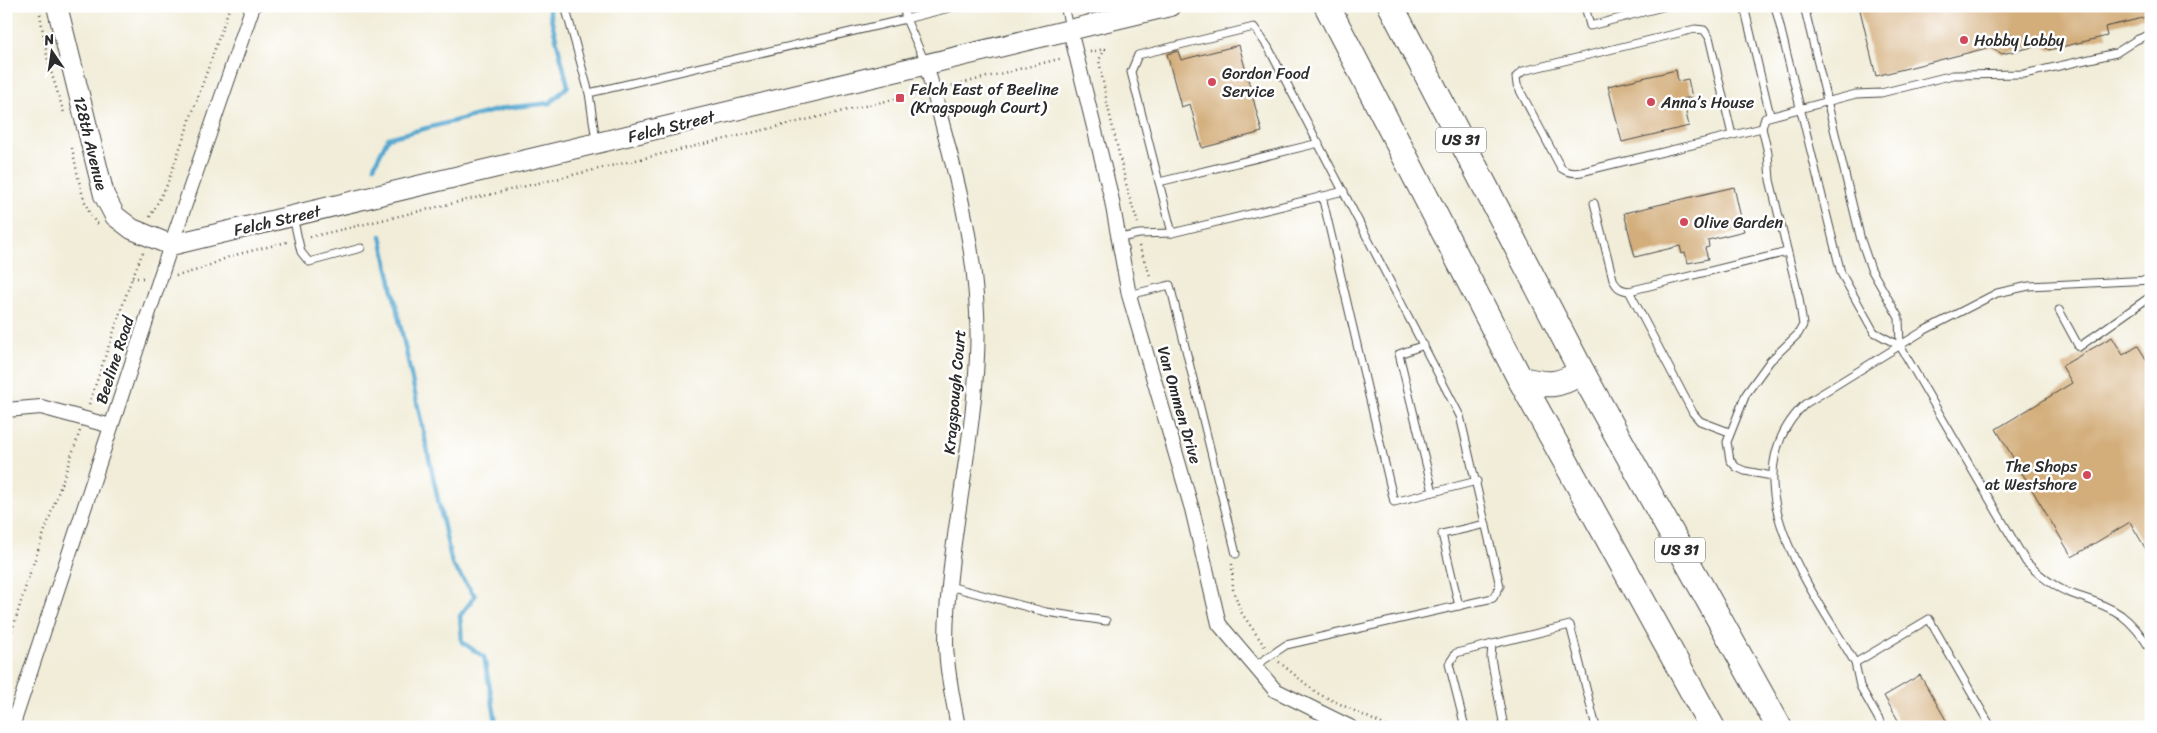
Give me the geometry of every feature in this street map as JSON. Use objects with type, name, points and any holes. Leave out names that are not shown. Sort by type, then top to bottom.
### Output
[{"type":"highway","points":[[1327,6],[1520,378],[1712,727]]},
{"type":"highway","name":"US 31","points":[[1391,6],[1582,372],[1779,727]]},
{"type":"highway","points":[[1520,378],[1542,385],[1554,385],[1566,382],[1582,372]]},
{"type":"street","name":"128th Avenue","points":[[57,6],[104,195],[115,216],[132,229],[171,245]]},
{"type":"street","name":"Beeline Road","points":[[12,727],[160,277],[253,6]]},
{"type":"street","name":"Felch Street","points":[[171,245],[1170,6]]},
{"type":"street","name":"Van Ommen Drive","points":[[1070,30],[1120,238],[1129,295],[1192,509],[1218,624],[1275,690],[1350,727]]},
{"type":"street","name":"Kragspough Court","points":[[926,64],[964,204],[975,270],[978,318],[974,386],[949,586],[946,643],[958,727]]},
{"type":"street","points":[[6,410],[41,407],[111,426]]},
{"type":"lane","points":[[565,6],[589,92],[596,144]]},
{"type":"lane","points":[[903,6],[906,19],[926,64]]},
{"type":"lane","points":[[589,92],[956,6]]},
{"type":"lane","points":[[1064,6],[1070,30]]},
{"type":"lane","points":[[1585,6],[1590,26],[1666,6]]},
{"type":"lane","points":[[1744,6],[1770,115]]},
{"type":"lane","points":[[1775,6],[1841,273],[1874,332],[1900,346]]},
{"type":"lane","points":[[1804,6],[1861,240],[1871,269],[1899,318],[1900,346],[2026,562],[2038,574],[2065,591],[2105,606],[2121,615],[2141,635],[2151,650]]},
{"type":"lane","points":[[1172,233],[1131,72],[1138,55],[1254,27],[1268,47],[1319,143],[1460,416],[1477,481],[1500,586],[1493,598],[1286,645],[1255,666]]},
{"type":"lane","points":[[1732,135],[1709,37],[1704,30],[1695,29],[1572,59],[1523,71],[1516,76],[1517,85],[1556,160],[1561,168],[1568,173],[1577,173],[1762,128]]},
{"type":"lane","points":[[1772,476],[1745,471],[1736,467],[1730,460],[1727,452],[1729,432],[1746,394],[1770,361],[1798,334],[1803,316],[1770,180],[1768,153],[1762,123],[1770,115],[1856,94],[1881,93],[1953,76],[2024,74],[2116,53],[2136,40],[2151,34]]},
{"type":"lane","points":[[1159,182],[1319,143]]},
{"type":"lane","points":[[1120,238],[1139,234],[1172,233],[1344,191]]},
{"type":"lane","points":[[1322,196],[1394,502],[1477,481]]},
{"type":"lane","points":[[1594,203],[1613,279],[1616,286],[1628,291],[1787,252]]},
{"type":"lane","points":[[293,217],[301,252],[309,262],[361,248]]},
{"type":"lane","points":[[1883,727],[1860,686],[1856,663],[1784,537],[1773,492],[1772,476],[1778,445],[1784,431],[1793,416],[1820,395],[1984,298],[2013,289],[2073,283],[2151,280]]},
{"type":"lane","points":[[1129,295],[1170,286],[1233,555]]},
{"type":"lane","points":[[1628,291],[1693,413],[1700,421],[1729,432]]},
{"type":"lane","points":[[2060,310],[2079,347],[2151,296]]},
{"type":"lane","points":[[1424,345],[1399,354],[1433,492]]},
{"type":"lane","points":[[1459,606],[1442,534],[1486,524]]},
{"type":"lane","points":[[949,586],[1046,612],[1106,621]]},
{"type":"lane","points":[[1856,663],[1929,619],[1991,727]]},
{"type":"lane","points":[[1465,727],[1449,664],[1456,653],[1570,625],[1596,727]]},
{"type":"lane","points":[[1492,644],[1491,658],[1504,727]]},
{"type":"path","points":[[6,650],[29,576],[132,278],[143,253],[148,220],[167,185],[230,6]]},
{"type":"path","points":[[132,278],[184,275],[231,256],[1105,49],[1099,60],[1107,103],[1128,196],[1139,226],[1138,247],[1156,289]]},
{"type":"path","points":[[1233,555],[1233,589],[1241,612],[1254,635],[1272,655],[1317,693],[1388,727]]},
{"type":"building","points":[[1859,6],[2151,6],[2151,16],[2105,27],[2107,36],[2049,50],[2042,45],[2002,54],[1991,47],[1876,76]]},
{"type":"building","name":"Gordon Food Service","points":[[1239,45],[1262,132],[1202,148],[1190,104],[1181,107],[1167,54],[1178,51],[1181,60]]},
{"type":"building","points":[[1676,70],[1678,81],[1688,79],[1692,97],[1683,99],[1689,126],[1622,142],[1608,86]]},
{"type":"building","name":"Olive Garden","points":[[1734,187],[1744,231],[1708,240],[1709,247],[1705,248],[1708,259],[1688,263],[1685,253],[1682,254],[1680,246],[1635,257],[1624,213]]},
{"type":"building","name":"The Shops at Westshore","points":[[2112,337],[2123,355],[2138,346],[2151,367],[2151,558],[2130,522],[2072,557],[1996,429],[2072,383],[2062,366]]},
{"type":"building","points":[[1920,675],[1950,727],[1902,727],[1884,696]]},
{"type":"waterway","points":[[374,166],[388,138],[505,108],[550,103],[568,86],[548,6]]},
{"type":"waterway","points":[[381,236],[452,564],[475,596],[460,616],[462,642],[484,657],[497,727]]},
{"type":"place","name":"Hobby Lobby","points":[[1964,40]]},
{"type":"place","name":"Gordon Food Service","points":[[1212,82]]},
{"type":"place","name":"Felch East of Beeline (Kragspough Court)","points":[[900,98]]},
{"type":"place","name":"Anna’s House","points":[[1651,102]]},
{"type":"place","name":"Olive Garden","points":[[1684,222]]},
{"type":"place","name":"The Shops at Westshore","points":[[2087,475]]}]
